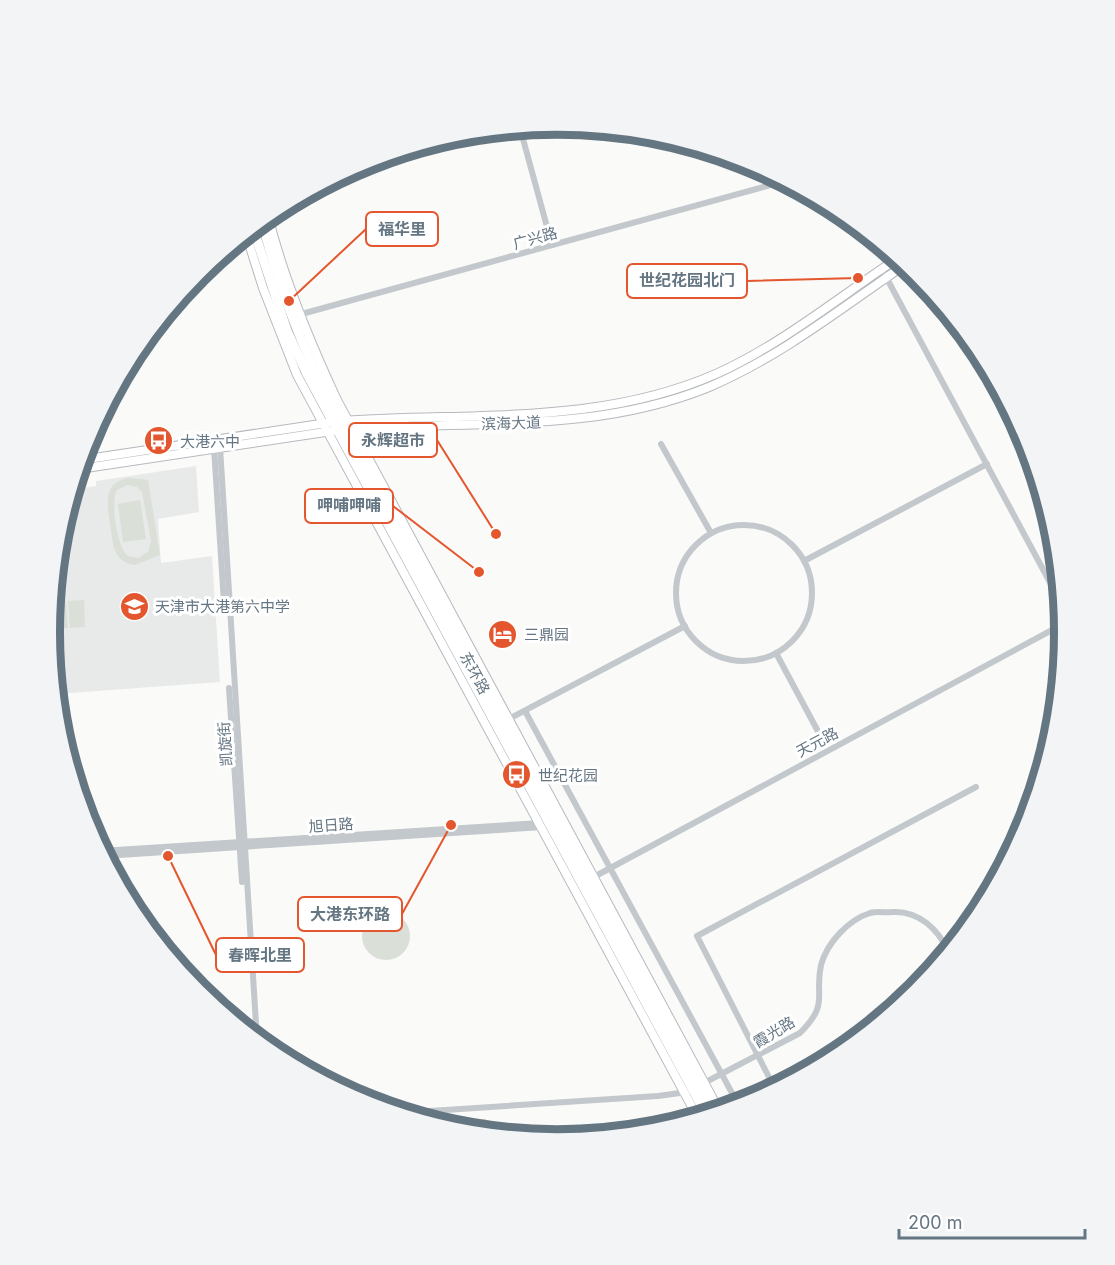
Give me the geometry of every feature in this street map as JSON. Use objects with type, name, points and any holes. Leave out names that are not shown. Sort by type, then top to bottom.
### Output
[{"type":"highway","name":"东环路","points":[[265,231],[275,272],[295,316],[312,366],[338,426]]},
{"type":"highway","name":"东环路","points":[[257,237],[287,331],[551,820],[588,880],[703,1108]]},
{"type":"highway","name":"东环路","points":[[694,1090],[708,1107]]},
{"type":"main road","points":[[271,227],[295,316]]},
{"type":"main road","points":[[249,243],[285,347],[338,426],[694,1090],[712,1105]]},
{"type":"main road","name":"滨海大道","points":[[92,459],[338,426],[599,408],[654,396],[717,373],[760,351],[891,263]]},
{"type":"main road","name":"滨海大道","points":[[88,469],[338,426],[579,420],[661,403],[711,386],[754,364],[898,270]]},
{"type":"main road","points":[[551,820],[588,880],[694,1090],[697,1110]]},
{"type":"street","points":[[522,136],[552,245]]},
{"type":"street","name":"广兴路","points":[[295,316],[774,184]]},
{"type":"street","points":[[882,269],[1053,588]]},
{"type":"street","points":[[661,444],[711,533]]},
{"type":"street","name":"凯旋街","points":[[217,448],[252,1025]]},
{"type":"street","points":[[804,561],[987,464]]},
{"type":"street","points":[[731,525],[753,525],[774,531],[792,543],[804,561],[812,581],[812,602],[806,623],[793,640],[776,653],[753,661],[729,660],[707,651],[690,635],[679,614],[675,591],[680,568],[692,547],[711,533],[731,525]]},
{"type":"street","points":[[499,724],[685,626]]},
{"type":"street","name":"天元路","points":[[588,880],[1055,628]]},
{"type":"street","points":[[776,653],[821,737]]},
{"type":"street","points":[[525,711],[734,1097]]},
{"type":"street","points":[[771,1082],[697,936],[976,787]]},
{"type":"street","name":"旭日路","points":[[112,855],[551,820]]},
{"type":"street","name":"凯旋街","points":[[241,845],[256,1028]]},
{"type":"street","name":"旭日路","points":[[110,851],[241,845]]},
{"type":"street","name":"霞光路","points":[[433,1114],[694,1090],[800,1032],[813,1020],[821,999],[821,966],[832,940],[870,914],[900,912],[924,919],[945,944]]},
{"type":"street","name":"霞光路","points":[[423,1111],[694,1090]]},
{"type":"shaded area","name":"天津市大港第六中学","points":[[196,466],[199,512],[158,519],[161,563],[212,556],[220,682],[64,693],[60,632],[64,568],[82,488],[96,486],[96,481]]},
{"type":"shaded area","points":[[131,478],[148,480],[160,555],[135,565],[118,556],[112,537],[108,509],[109,494],[115,483]],"holes":[[[127,485],[137,487],[142,492],[151,541],[148,552],[138,558],[128,556],[124,551],[118,535],[114,504],[117,490]]]},
{"type":"shaded area","points":[[140,500],[146,539],[123,542],[118,504]]},
{"type":"shaded area","points":[[84,600],[85,627],[70,628],[68,601]]},
{"type":"shaded area","points":[[61,601],[66,601],[68,628],[60,629]]},
{"type":"shaded area","points":[[381,912],[391,912],[406,922],[410,936],[409,945],[400,956],[391,960],[381,960],[366,950],[362,941],[362,931],[372,916]]},
{"type":"shaded area","points":[[486,1119],[486,1125],[464,1121]]},
{"type":"place","name":"世纪花园北门","points":[[858,278]]},
{"type":"place","name":"福华里","points":[[289,301]]},
{"type":"place","name":"大港六中","points":[[159,441]]},
{"type":"place","name":"永辉超市","points":[[496,534]]},
{"type":"place","name":"呷哺呷哺","points":[[479,572]]},
{"type":"place","name":"天津市大港第六中学","points":[[134,606]]},
{"type":"place","name":"三鼎园","points":[[503,634]]},
{"type":"place","name":"世纪花园","points":[[517,775]]},
{"type":"place","name":"大港东环路","points":[[451,825]]},
{"type":"place","name":"春晖北里","points":[[168,856]]}]
